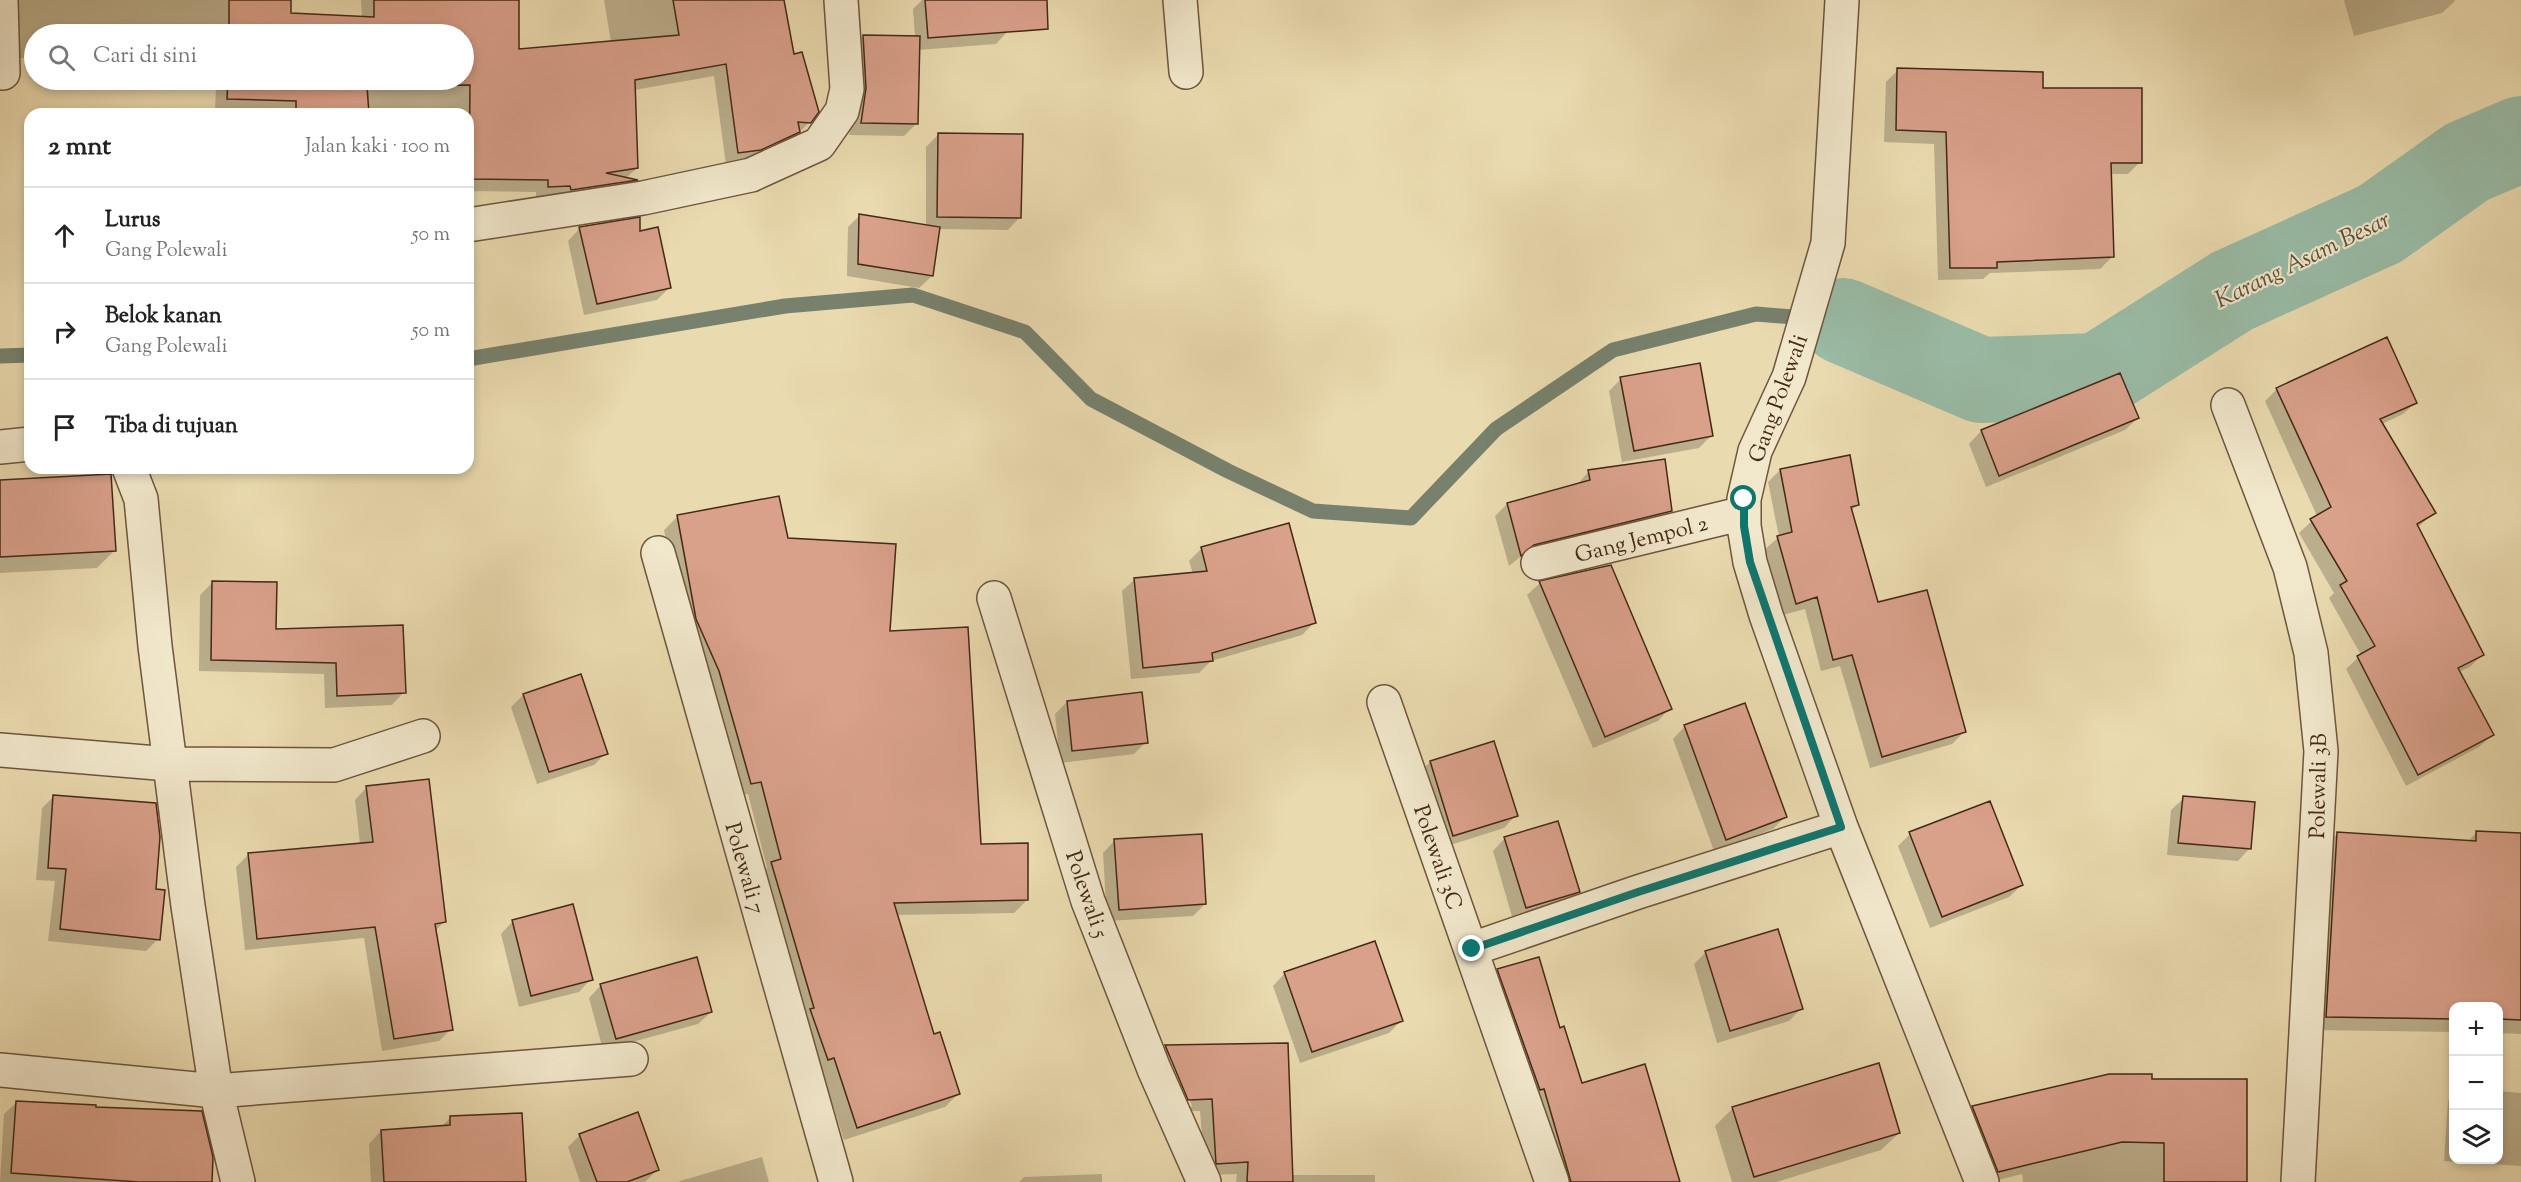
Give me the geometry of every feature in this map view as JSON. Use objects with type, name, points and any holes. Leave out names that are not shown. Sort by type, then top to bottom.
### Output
[{"type":"street","points":[[1,0],[3,73]]},
{"type":"street","points":[[474,224],[643,198],[751,175],[819,144],[842,111],[848,89],[842,0]]},
{"type":"street","points":[[1180,0],[1186,72]]},
{"type":"street","name":"Gang Polewali","points":[[1842,0],[1828,243],[1789,376],[1755,452],[1744,499],[1744,513],[1750,562],[1766,615],[1841,827],[1982,1182]]},
{"type":"street","name":"Polewali 3B","points":[[2228,405],[2289,567],[2311,653],[2321,751],[2298,1182]]},
{"type":"street","points":[[0,447],[24,445]]},
{"type":"street","points":[[131,474],[141,499],[169,764],[216,1091],[237,1182]]},
{"type":"street","name":"Gang Jempol 2","points":[[1538,563],[1744,513]]},
{"type":"street","name":"Polewali 7","points":[[658,553],[836,1182]]},
{"type":"street","name":"Polewali 5","points":[[994,598],[1088,901],[1154,1069],[1204,1182]]},
{"type":"street","name":"Polewali 3C","points":[[1384,702],[1552,1182]]},
{"type":"street","points":[[0,750],[169,764],[334,765],[423,736]]},
{"type":"street","points":[[1472,949],[1638,892],[1841,827]]},
{"type":"street","points":[[0,1070],[216,1091],[631,1059]]},
{"type":"building","points":[[229,0],[291,0],[291,13],[374,17],[374,0],[519,0],[519,49],[679,35],[673,0],[784,0],[794,54],[802,52],[819,112],[811,123],[798,122],[800,132],[761,150],[738,153],[726,64],[635,80],[638,168],[606,173],[638,180],[571,190],[570,186],[548,187],[548,180],[474,179],[474,108],[470,108],[470,90],[474,90],[474,24],[229,24]]},
{"type":"building","points":[[925,0],[1047,0],[1048,29],[928,38]]},
{"type":"building","points":[[863,35],[920,36],[918,124],[861,123],[866,88]]},
{"type":"building","points":[[1897,68],[2043,72],[2043,88],[2142,88],[2142,163],[2111,163],[2114,257],[1997,262],[1997,268],[1950,268],[1946,132],[1896,130]]},
{"type":"building","points":[[227,90],[367,90],[369,108],[296,108],[296,101],[227,99]]},
{"type":"building","points":[[938,133],[1023,134],[1021,218],[937,217]]},
{"type":"building","points":[[859,214],[940,227],[933,276],[858,264]]},
{"type":"building","points":[[640,217],[640,231],[658,227],[671,288],[597,304],[579,227]]},
{"type":"building","points":[[2387,337],[2417,403],[2380,419],[2436,513],[2417,524],[2484,655],[2458,668],[2494,735],[2418,775],[2357,656],[2375,646],[2340,585],[2347,581],[2310,519],[2331,507],[2276,388]]},
{"type":"building","points":[[1700,363],[1713,436],[1634,451],[1620,377]]},
{"type":"building","points":[[2120,373],[2139,418],[1999,476],[1981,430]]},
{"type":"building","points":[[1850,455],[1859,505],[1851,507],[1878,602],[1927,590],[1966,732],[1882,757],[1852,655],[1833,660],[1817,597],[1796,604],[1777,536],[1792,532],[1780,469]]},
{"type":"building","points":[[1665,459],[1672,511],[1534,545],[1521,556],[1507,503],[1590,480],[1588,470]]},
{"type":"building","points":[[111,474],[116,551],[0,557],[0,480]]},
{"type":"building","points":[[779,496],[788,538],[896,544],[890,631],[968,627],[981,844],[1028,843],[1028,900],[894,903],[934,1034],[940,1032],[960,1094],[857,1128],[834,1058],[828,1060],[810,1009],[814,1008],[771,862],[781,859],[761,782],[751,784],[719,671],[696,619],[677,515]]},
{"type":"building","points":[[1289,523],[1316,623],[1212,653],[1213,661],[1143,668],[1134,578],[1207,571],[1201,547]]},
{"type":"building","points":[[1611,565],[1672,709],[1605,737],[1539,581]]},
{"type":"building","points":[[212,581],[277,582],[276,629],[403,625],[406,693],[337,696],[336,663],[211,660]]},
{"type":"building","points":[[581,674],[608,754],[549,772],[523,694]]},
{"type":"building","points":[[1142,692],[1148,743],[1072,751],[1067,701]]},
{"type":"building","points":[[1745,703],[1787,817],[1726,840],[1684,725]]},
{"type":"building","points":[[1494,741],[1518,816],[1453,836],[1430,761]]},
{"type":"building","points":[[429,779],[446,922],[435,924],[453,1030],[394,1039],[375,927],[257,939],[248,853],[373,842],[366,786]]},
{"type":"building","points":[[53,795],[156,803],[160,837],[156,889],[165,890],[160,940],[60,929],[66,869],[48,868]]},
{"type":"building","points":[[2183,796],[2255,802],[2251,849],[2178,843]]},
{"type":"building","points":[[1990,801],[2023,885],[1942,917],[1909,832]]},
{"type":"building","points":[[1558,821],[1580,892],[1526,908],[1504,837]]},
{"type":"building","points":[[2476,831],[2521,833],[2521,1020],[2503,1019],[2503,1002],[2449,1002],[2449,1019],[2326,1017],[2337,832],[2476,841]]},
{"type":"building","points":[[1202,834],[1206,904],[1119,910],[1114,839]]},
{"type":"building","points":[[573,904],[593,980],[531,996],[512,920]]},
{"type":"building","points":[[1778,929],[1803,1009],[1730,1031],[1705,951]]},
{"type":"building","points":[[1375,941],[1403,1021],[1312,1052],[1284,972]]},
{"type":"building","points":[[697,957],[712,1012],[616,1039],[600,984]]},
{"type":"building","points":[[1539,957],[1560,1028],[1564,1026],[1582,1083],[1645,1064],[1680,1182],[1571,1182],[1544,1089],[1540,1090],[1497,969]]},
{"type":"building","points":[[1288,1043],[1293,1182],[1247,1182],[1248,1162],[1216,1164],[1212,1099],[1188,1100],[1165,1045]]},
{"type":"building","points":[[1879,1063],[1900,1133],[1754,1177],[1732,1107]]},
{"type":"building","points":[[2109,1074],[2152,1074],[2152,1079],[2247,1079],[2247,1182],[2164,1182],[2164,1143],[2122,1142],[1998,1172],[1972,1106]]},
{"type":"building","points":[[16,1101],[202,1111],[213,1157],[212,1182],[139,1182],[11,1173]]},
{"type":"building","points":[[638,1112],[659,1170],[627,1182],[597,1182],[579,1134]]},
{"type":"building","points":[[522,1113],[526,1182],[384,1182],[381,1130],[450,1125],[450,1116]]},
{"type":"waterway","name":"Karang Asam Besar","points":[[1843,321],[1981,380],[2098,376],[2232,291],[2380,224],[2467,162],[2521,139]]},
{"type":"waterway","points":[[474,358],[785,306],[913,295],[1025,332],[1091,399],[1228,471],[1313,511],[1411,518],[1496,429],[1613,350],[1756,314],[1843,321]]},
{"type":"waterway","points":[[0,356],[24,355]]},
{"type":"route","points":[[1472,949],[1638,892],[1841,827],[1766,615],[1750,562],[1744,526],[1744,499]]}]
